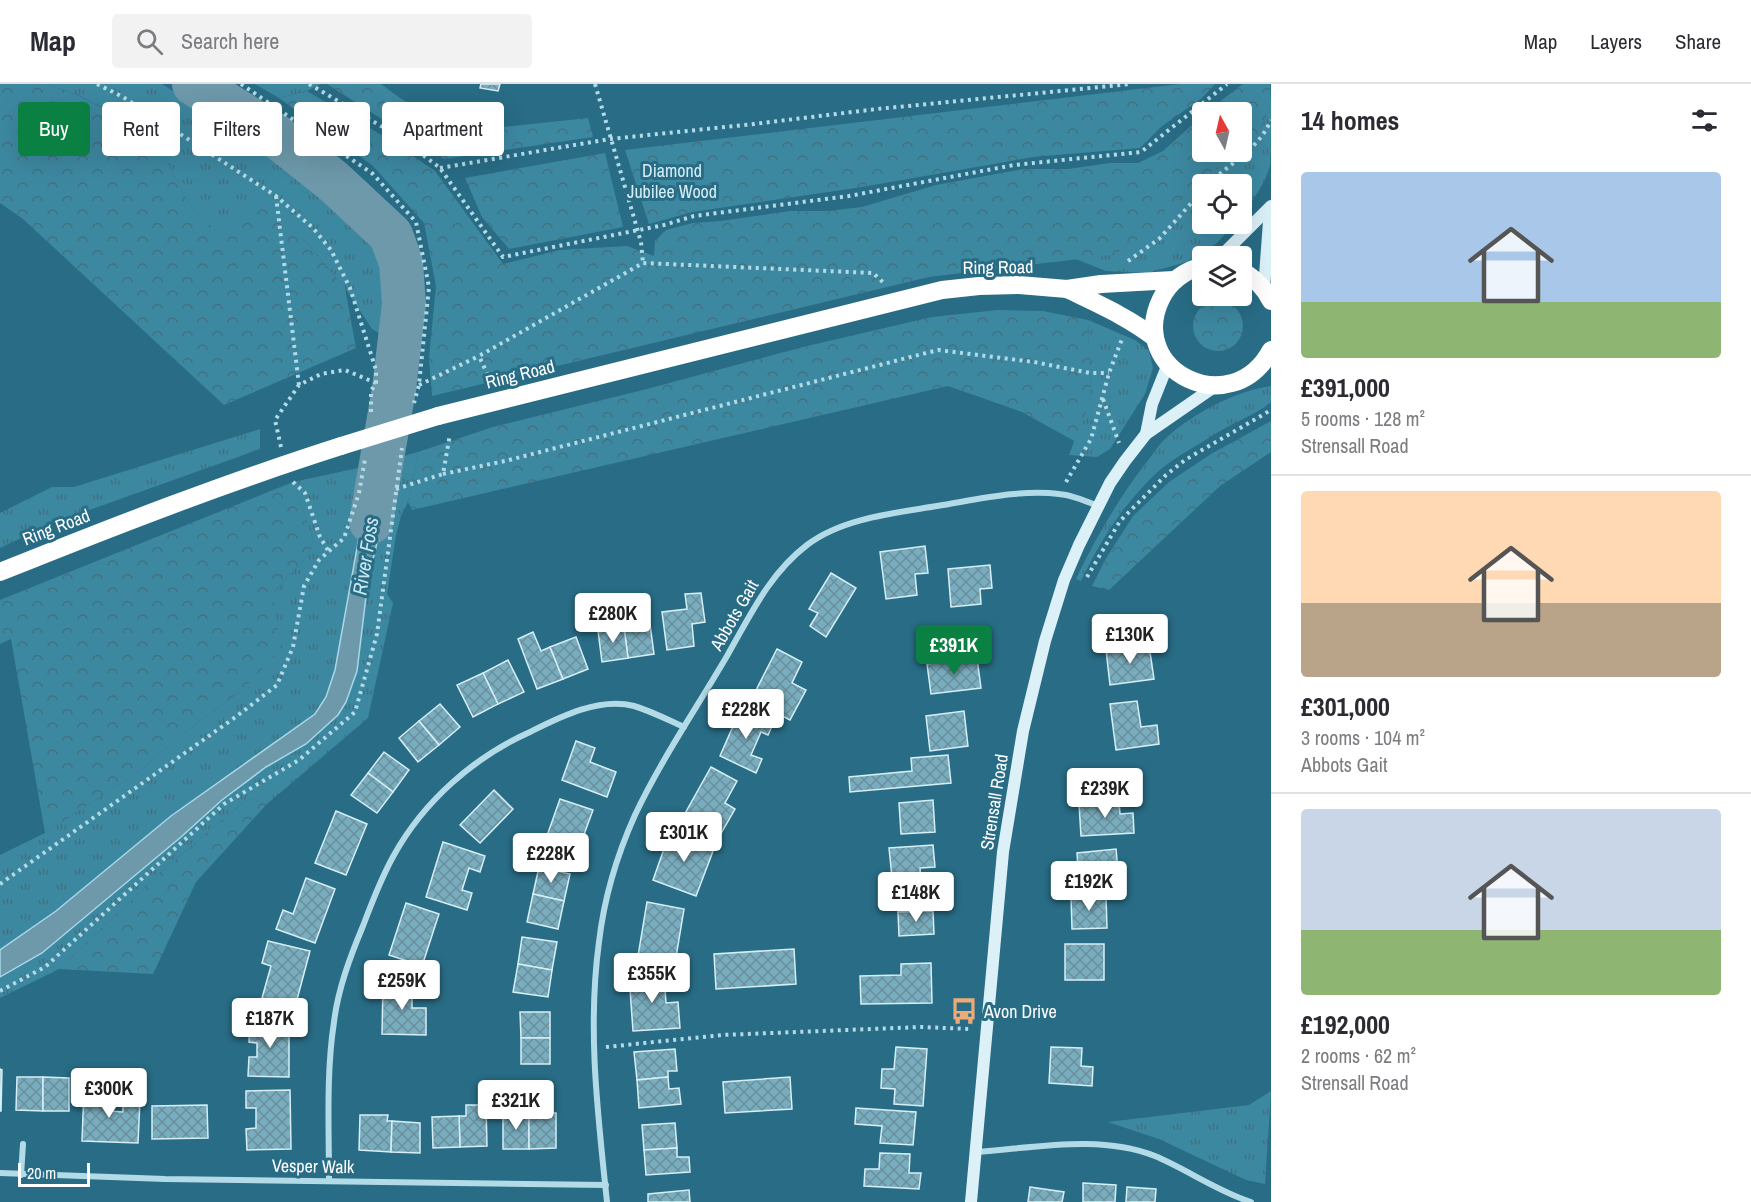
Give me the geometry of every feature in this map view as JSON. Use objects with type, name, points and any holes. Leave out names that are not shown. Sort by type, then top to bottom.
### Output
[{"type":"highway","points":[[1192,269],[1174,280],[1164,292],[1157,306],[1154,322],[1155,338],[1168,364],[1181,376],[1197,384],[1214,387],[1235,383],[1262,373],[1263,363],[1271,350]]},
{"type":"highway","points":[[1252,277],[1268,295]]},
{"type":"highway","name":"Ring Road","points":[[0,572],[285,464],[446,414],[902,299],[942,290],[979,286],[1019,285],[1067,289],[1101,284],[1174,280]]},
{"type":"highway","name":"Ring Road","points":[[1067,289],[1111,310],[1143,328],[1155,338]]},
{"type":"street","points":[[1231,246],[1270,207]]},
{"type":"street","points":[[1268,295],[1270,207]]},
{"type":"street","name":"Strensall Road","points":[[1146,434],[1152,404],[1168,364]]},
{"type":"street","name":"Strensall Road","points":[[971,1202],[1003,852],[1023,731],[1045,641],[1078,545],[1125,461],[1146,434],[1214,387]]},
{"type":"street","name":"Abbots Gait","points":[[607,1202],[594,1048],[594,986],[606,900],[635,816],[768,584],[790,559],[809,543],[832,530],[891,514],[1001,496],[1060,494],[1098,506]]},
{"type":"street","points":[[329,1181],[330,1060],[342,982],[362,927],[393,856],[407,833],[455,780],[486,755],[552,721],[582,710],[621,704],[633,706],[684,728]]},
{"type":"street","points":[[21,1175],[23,1144]]},
{"type":"street","points":[[976,1152],[1067,1144],[1127,1148],[1154,1156],[1234,1197],[1251,1202]]},
{"type":"street","name":"Vesper Walk","points":[[0,1173],[165,1179],[606,1185]]},
{"type":"path","points":[[97,84],[123,97],[276,196],[313,228],[331,250],[350,288],[376,370],[376,383],[345,370],[321,374],[299,385],[275,420],[285,464],[293,482],[305,493],[320,537],[329,552]]},
{"type":"path","points":[[241,84],[373,174],[416,222],[429,287],[419,386],[412,411]]},
{"type":"path","points":[[309,84],[398,136],[440,168],[503,257],[638,230],[694,216],[849,196],[1014,165],[1141,152],[1227,84]]},
{"type":"path","points":[[595,84],[638,230],[643,263]]},
{"type":"path","points":[[440,168],[610,139],[877,109],[1131,84]]},
{"type":"path","points":[[1220,174],[1257,144],[1271,120]]},
{"type":"path","points":[[276,196],[299,385]]},
{"type":"path","points":[[1125,264],[1159,239],[1192,202]]},
{"type":"path","points":[[419,386],[479,357],[643,263],[873,273],[902,299]]},
{"type":"path","points":[[1060,494],[1090,439],[1109,373],[1119,348]]},
{"type":"path","points":[[396,489],[443,474],[505,462],[938,350],[1011,359],[1090,373],[1109,373]]},
{"type":"path","points":[[479,357],[499,400]]},
{"type":"path","points":[[1103,399],[1125,461]]},
{"type":"path","points":[[1086,580],[1120,521],[1166,475],[1185,460],[1271,410]]},
{"type":"path","points":[[443,474],[446,414]]},
{"type":"path","points":[[0,991],[45,967],[224,804],[299,760],[355,712],[376,634],[404,439]]},
{"type":"path","points":[[0,884],[237,716],[277,685],[293,647],[304,586],[319,561],[344,538],[359,493]]},
{"type":"path","points":[[594,1048],[722,1035],[921,1027],[986,1030]]},
{"type":"green space","points":[[0,84],[47,84],[79,96],[102,108],[102,156],[164,156],[188,203],[219,239],[258,204],[294,228],[345,288],[356,348],[224,405],[23,219],[0,203]]},
{"type":"green space","points":[[47,84],[162,84],[192,103],[192,156],[270,156],[355,221],[379,248],[391,283],[388,338],[372,329],[345,288],[294,228],[219,240],[188,203],[164,156],[180,156],[180,102],[102,102],[102,108],[80,96]]},
{"type":"green space","points":[[255,84],[321,84],[307,91],[279,98]]},
{"type":"green space","points":[[327,84],[381,84],[406,102],[382,102],[382,119],[370,112],[370,102],[355,102]]},
{"type":"green space","name":"Diamond Jubilee Wood","points":[[1180,84],[1215,84],[1201,99],[1192,102],[1192,105],[1162,126],[1140,148],[1033,157],[862,187],[692,212],[649,224],[625,150]]},
{"type":"green space","points":[[1243,84],[1270,84],[1271,104],[1256,140],[1252,143],[1252,102],[1219,102]]},
{"type":"green space","points":[[307,91],[326,102],[294,102],[294,109],[279,98]]},
{"type":"green space","points":[[1271,104],[1270,165],[1259,191],[1252,200],[1252,174],[1208,174],[1223,162],[1252,162],[1252,143],[1256,140]]},
{"type":"green space","points":[[588,118],[593,137],[504,150],[504,127]]},
{"type":"green space","points":[[1192,125],[1192,162],[1224,162],[1209,174],[1192,174],[1192,187],[1166,208],[1152,230],[1113,255],[929,277],[432,396],[429,358],[436,286],[424,223],[373,166],[359,156],[370,156],[370,128],[382,135],[382,156],[413,156],[435,171],[503,264],[560,250],[627,246],[654,256],[655,241],[666,230],[693,223],[790,211],[827,211],[862,207],[936,185],[1024,169],[1068,169],[1110,163],[1138,163],[1163,151]]},
{"type":"green space","name":"Diamond Jubilee Wood","points":[[605,153],[623,227],[509,249],[482,217],[465,178]]},
{"type":"green space","points":[[439,156],[464,156],[444,159]]},
{"type":"green space","points":[[1192,187],[1192,234],[1225,234],[1212,246],[1192,246],[1192,259],[1187,262],[1147,273],[1106,271],[1073,258],[1113,255],[1151,230],[1165,208]]},
{"type":"green space","points":[[1203,306],[1233,306],[1239,312],[1242,321],[1241,335],[1236,344],[1218,351],[1200,344],[1193,326],[1197,312]]},
{"type":"green space","points":[[998,310],[1043,311],[1088,320],[1091,397],[1076,442],[1022,412],[948,386],[412,510],[408,502],[418,452],[493,427],[803,347],[932,317]]},
{"type":"green space","points":[[1088,320],[1135,340],[1149,351],[1153,368],[1145,394],[1110,449],[1097,457],[1069,455],[1091,397]]},
{"type":"green space","points":[[1271,386],[1271,402],[1181,455],[1148,481],[1115,521],[1081,581],[1076,579],[1115,508],[1132,481],[1162,442],[1185,423],[1212,406],[1242,393]]},
{"type":"green space","points":[[1271,421],[1271,452],[1220,486],[1109,590],[1092,586],[1105,560],[1133,516],[1169,482],[1211,454]]},
{"type":"green space","points":[[260,429],[260,449],[53,523],[0,548],[0,513],[52,487],[74,487]]},
{"type":"green space","points":[[418,452],[408,502],[396,535],[387,594],[393,603],[368,718],[267,804],[249,798],[164,869],[59,969],[0,998],[0,977],[42,953],[222,800],[266,767],[306,744],[338,715],[375,552],[386,498],[390,460]]},
{"type":"green space","points":[[372,465],[335,670],[326,697],[315,714],[171,816],[56,911],[0,950],[0,855],[45,833],[135,774],[244,688],[273,593],[307,557],[314,541],[293,482]]},
{"type":"green space","points":[[293,482],[314,541],[307,557],[273,593],[281,650],[244,688],[135,774],[45,833],[11,639],[0,644],[0,600]]},
{"type":"green space","points":[[249,798],[267,804],[196,882],[153,974],[59,969],[164,869]]},
{"type":"green space","points":[[1271,1091],[1265,1184],[1246,1180],[1159,1139],[1108,1122],[1249,1105]]},
{"type":"water","points":[[390,460],[386,498],[369,572],[357,671],[346,702],[338,715],[306,744],[266,767],[222,800],[42,953],[0,977],[0,950],[56,911],[171,816],[315,714],[326,697],[335,670],[372,465]]},
{"type":"building","points":[[481,84],[500,84],[498,91],[480,88]]},
{"type":"building","points":[[925,546],[928,573],[915,574],[917,595],[886,599],[880,552]]},
{"type":"building","points":[[990,565],[992,588],[980,589],[981,604],[951,607],[948,569]]},
{"type":"building","points":[[831,573],[856,588],[826,637],[810,626],[818,613],[809,609]]},
{"type":"building","points":[[701,593],[705,622],[692,624],[694,646],[667,650],[662,612],[687,609],[685,594]]},
{"type":"building","points":[[650,624],[654,654],[628,658],[624,627]]},
{"type":"building","points":[[624,627],[628,658],[602,662],[598,631]]},
{"type":"building","points":[[533,632],[541,651],[550,647],[563,679],[537,689],[518,639]]},
{"type":"building","points":[[576,637],[588,669],[563,679],[550,647]]},
{"type":"building","points":[[1149,645],[1154,679],[1110,685],[1106,650]]},
{"type":"building","points":[[777,649],[802,662],[792,683],[806,690],[790,720],[751,700]]},
{"type":"building","points":[[977,658],[981,688],[931,694],[927,664]]},
{"type":"building","points":[[508,660],[524,692],[498,704],[483,673]]},
{"type":"building","points":[[483,673],[498,704],[473,717],[457,685]]},
{"type":"building","points":[[1137,701],[1141,727],[1157,725],[1159,744],[1116,750],[1110,704]]},
{"type":"building","points":[[440,704],[460,727],[439,745],[419,721]]},
{"type":"building","points":[[741,708],[774,722],[768,735],[761,732],[751,755],[762,759],[756,773],[720,756]]},
{"type":"building","points":[[964,711],[968,746],[930,751],[926,716]]},
{"type":"building","points":[[419,721],[439,745],[418,762],[399,738]]},
{"type":"building","points":[[576,741],[595,748],[590,762],[616,772],[607,797],[562,780]]},
{"type":"building","points":[[384,752],[409,770],[393,792],[368,773]]},
{"type":"building","points":[[948,755],[951,783],[850,792],[849,777],[912,771],[911,758]]},
{"type":"building","points":[[711,767],[737,781],[725,803],[735,809],[719,837],[683,817]]},
{"type":"building","points":[[368,773],[393,792],[377,813],[351,795]]},
{"type":"building","points":[[494,790],[513,809],[480,843],[460,825]]},
{"type":"building","points":[[560,799],[593,810],[575,859],[543,847]]},
{"type":"building","points":[[933,800],[935,832],[901,834],[899,803]]},
{"type":"building","points":[[1119,801],[1120,814],[1133,813],[1134,833],[1081,836],[1079,804]]},
{"type":"building","points":[[336,811],[367,824],[346,875],[315,863]]},
{"type":"building","points":[[671,829],[715,846],[696,896],[653,880]]},
{"type":"building","points":[[443,842],[485,856],[480,872],[469,868],[462,890],[472,893],[467,910],[426,897]]},
{"type":"building","points":[[933,845],[935,867],[920,868],[921,885],[893,887],[889,848]]},
{"type":"building","points":[[1116,849],[1119,880],[1079,884],[1077,853]]},
{"type":"building","points":[[539,867],[570,874],[564,901],[533,894]]},
{"type":"building","points":[[306,878],[335,889],[315,943],[276,929],[283,910],[293,914]]},
{"type":"building","points":[[932,888],[933,911],[898,912],[897,889]]},
{"type":"building","points":[[533,894],[564,901],[558,929],[527,922]]},
{"type":"building","points":[[1106,896],[1107,928],[1072,929],[1071,897]]},
{"type":"building","points":[[647,902],[684,909],[675,963],[638,956]]},
{"type":"building","points":[[406,903],[439,914],[422,966],[389,955]]},
{"type":"building","points":[[933,911],[934,934],[899,936],[898,912]]},
{"type":"building","points":[[522,937],[557,942],[552,970],[518,964]]},
{"type":"building","points":[[268,941],[310,951],[295,1007],[262,998],[271,966],[262,963]]},
{"type":"building","points":[[1065,944],[1104,944],[1104,980],[1065,980]]},
{"type":"building","points":[[794,949],[796,984],[716,989],[714,954]]},
{"type":"building","points":[[931,963],[932,1003],[861,1004],[860,976],[901,975],[901,964]]},
{"type":"building","points":[[518,964],[552,970],[548,997],[513,992]]},
{"type":"building","points":[[664,973],[666,1003],[678,1002],[680,1028],[633,1031],[629,975]]},
{"type":"building","points":[[383,983],[412,983],[412,1008],[426,1008],[426,1035],[382,1034]]},
{"type":"building","points":[[520,1012],[550,1012],[550,1038],[521,1038]]},
{"type":"building","points":[[250,1021],[289,1021],[289,1077],[248,1076],[249,1057],[257,1057],[257,1043],[249,1042]]},
{"type":"building","points":[[521,1038],[550,1038],[550,1064],[521,1064]]},
{"type":"building","points":[[896,1047],[927,1049],[923,1106],[894,1104],[895,1089],[881,1088],[882,1069],[894,1069]]},
{"type":"building","points":[[1051,1047],[1082,1048],[1081,1066],[1093,1067],[1092,1086],[1049,1083]]},
{"type":"building","points":[[675,1049],[677,1071],[668,1071],[668,1077],[637,1080],[634,1052]]},
{"type":"building","points":[[0,1069],[2,1070],[1,1111],[0,1111]]},
{"type":"building","points":[[17,1077],[43,1077],[43,1111],[16,1110]]},
{"type":"building","points":[[43,1077],[69,1078],[69,1111],[43,1111]]},
{"type":"building","points":[[668,1077],[669,1089],[679,1088],[681,1104],[639,1108],[637,1080]]},
{"type":"building","points":[[790,1077],[792,1109],[725,1113],[723,1082]]},
{"type":"building","points":[[84,1089],[110,1090],[110,1111],[123,1112],[123,1099],[140,1100],[138,1143],[82,1141]]},
{"type":"building","points":[[290,1090],[291,1149],[247,1150],[246,1129],[256,1128],[256,1108],[246,1108],[246,1091]]},
{"type":"building","points":[[207,1105],[208,1138],[152,1139],[152,1106]]},
{"type":"building","points":[[466,1105],[486,1105],[487,1146],[460,1147],[459,1116],[466,1116]]},
{"type":"building","points":[[856,1108],[916,1112],[913,1145],[880,1143],[882,1126],[855,1124]]},
{"type":"building","points":[[503,1113],[529,1113],[529,1149],[503,1149]]},
{"type":"building","points":[[529,1113],[556,1113],[556,1148],[529,1149]]},
{"type":"building","points":[[360,1115],[388,1115],[387,1121],[392,1121],[391,1152],[359,1150]]},
{"type":"building","points":[[459,1116],[460,1147],[433,1148],[432,1117]]},
{"type":"building","points":[[392,1121],[420,1123],[420,1153],[391,1152]]},
{"type":"building","points":[[675,1123],[677,1148],[644,1150],[642,1125]]},
{"type":"building","points":[[677,1148],[677,1157],[689,1157],[690,1172],[646,1175],[644,1150]]},
{"type":"building","points":[[880,1153],[910,1154],[909,1173],[921,1173],[919,1189],[864,1186],[865,1169],[879,1169]]},
{"type":"building","points":[[1083,1183],[1116,1185],[1115,1202],[1083,1202]]},
{"type":"building","points":[[1030,1187],[1064,1192],[1062,1202],[1028,1202]]},
{"type":"building","points":[[1127,1187],[1156,1189],[1155,1202],[1126,1202]]},
{"type":"building","points":[[689,1190],[690,1202],[648,1202],[648,1194]]},
{"type":"waterway","name":"River Foss","points":[[194,84],[275,135],[333,181],[391,235],[401,263],[404,304],[394,389],[371,522]]},
{"type":"place","name":"Avon Drive","points":[[964,1011]]}]
